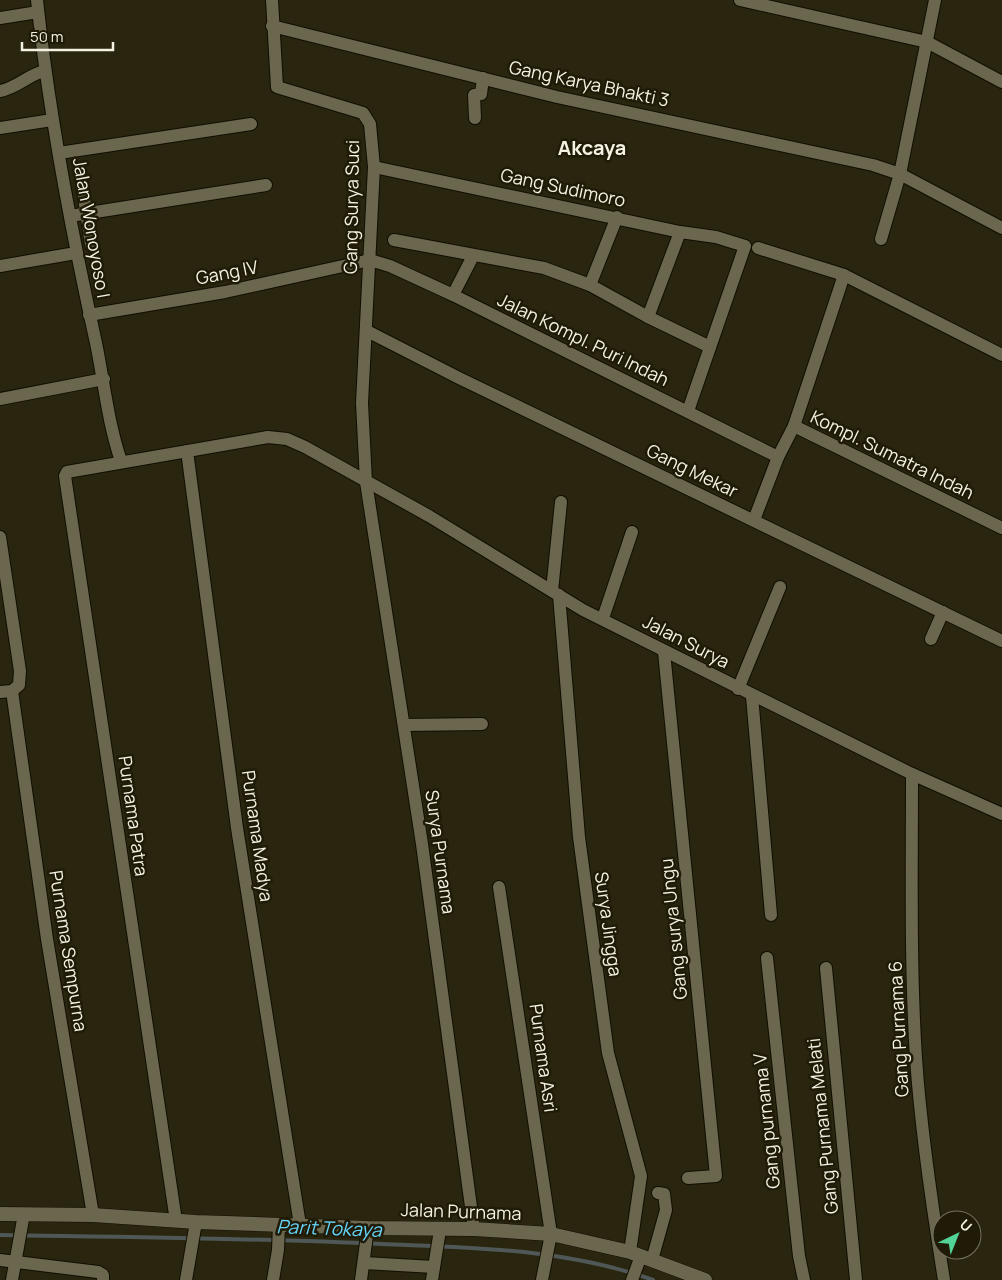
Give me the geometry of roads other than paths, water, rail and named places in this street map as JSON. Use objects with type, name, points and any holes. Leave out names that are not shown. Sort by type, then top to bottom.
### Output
[{"type":"street","name":"Gang Surya Suci","points":[[272,0],[275,85],[282,89],[365,114],[370,124],[374,168],[362,403],[366,482]]},
{"type":"street","points":[[740,0],[927,42],[1002,82]]},
{"type":"street","points":[[881,239],[900,174],[935,0]]},
{"type":"street","points":[[0,18],[38,6]]},
{"type":"street","name":"Jalan Wonoyoso I","points":[[38,6],[44,71],[76,253],[104,379],[112,434],[121,461]]},
{"type":"street","name":"Gang Karya Bhakti 3","points":[[272,26],[557,96],[873,165],[900,174],[1002,228]]},
{"type":"street","points":[[0,91],[14,87],[29,76],[44,71]]},
{"type":"street","points":[[475,118],[474,95],[481,94],[483,78]]},
{"type":"street","points":[[0,128],[52,120]]},
{"type":"street","points":[[59,153],[251,124]]},
{"type":"street","name":"Gang Sudimoro","points":[[374,168],[617,217],[680,232],[716,237],[745,246],[710,347]]},
{"type":"street","points":[[82,184],[91,245]]},
{"type":"street","points":[[70,216],[266,185]]},
{"type":"street","points":[[590,285],[617,217]]},
{"type":"street","points":[[648,317],[680,232]]},
{"type":"street","points":[[394,240],[473,256],[536,265],[590,285],[648,317],[710,347],[688,411]]},
{"type":"street","points":[[758,248],[844,274],[1002,355]]},
{"type":"street","points":[[0,266],[76,253]]},
{"type":"street","points":[[453,295],[473,256]]},
{"type":"street","name":"Jalan Kompl. Puri Indah","points":[[370,260],[390,266],[453,295],[778,457]]},
{"type":"street","name":"Gang IV","points":[[89,315],[225,292],[370,260]]},
{"type":"street","points":[[754,520],[778,457],[794,426],[844,274]]},
{"type":"street","name":"Gang Mekar","points":[[367,331],[459,378],[1002,641]]},
{"type":"street","points":[[0,399],[104,379]]},
{"type":"street","name":"Kompl. Sumatra Indah","points":[[794,426],[1002,528]]},
{"type":"street","name":"Jalan Surya","points":[[121,461],[268,437],[287,439],[430,516],[555,593],[664,652],[912,774],[1002,814]]},
{"type":"street","name":"Purnama Madya","points":[[187,451],[237,828],[300,1225]]},
{"type":"street","name":"Purnama Patra","points":[[121,461],[80,468],[67,472],[65,476],[176,1221]]},
{"type":"street","name":"Surya Purnama","points":[[366,482],[423,854],[474,1229]]},
{"type":"street","name":"Surya Jingga","points":[[561,502],[555,593],[579,837],[608,1053],[641,1176],[640,1257]]},
{"type":"street","points":[[603,618],[632,532]]},
{"type":"street","name":"Purnama Sempurna","points":[[0,537],[20,671],[20,683],[6,692],[93,1215]]},
{"type":"street","points":[[738,688],[780,587]]},
{"type":"street","points":[[931,639],[943,612]]},
{"type":"street","name":"Gang surya Ungu","points":[[664,652],[716,1176],[688,1178]]},
{"type":"street","points":[[752,696],[771,915]]},
{"type":"street","points":[[404,725],[482,724]]},
{"type":"street","name":"Gang Purnama 6","points":[[912,774],[911,951],[916,1058],[929,1186],[944,1280]]},
{"type":"street","name":"Purnama Asri","points":[[499,887],[551,1238]]},
{"type":"street","name":"Gang purnama V","points":[[767,958],[799,1256],[804,1280]]},
{"type":"street","name":"Gang Purnama Melati","points":[[826,968],[856,1280]]},
{"type":"street","points":[[632,1280],[640,1257],[666,1210],[664,1194],[658,1194]]},
{"type":"street","name":"Jalan Purnama","points":[[0,1214],[24,1219],[93,1215],[176,1221],[195,1227],[279,1230],[300,1225],[367,1234],[439,1236],[474,1229],[551,1238],[640,1257],[695,1278]]},
{"type":"street","points":[[12,1280],[24,1219]]},
{"type":"street","points":[[186,1280],[195,1227]]},
{"type":"street","points":[[273,1280],[279,1230]]},
{"type":"street","points":[[361,1280],[367,1234]]},
{"type":"street","points":[[432,1280],[439,1236]]},
{"type":"street","points":[[543,1275],[551,1238]]},
{"type":"street","points":[[0,1260],[98,1272],[103,1274],[103,1280]]},
{"type":"street","points":[[365,1260],[435,1262]]},
{"type":"waterway","name":"Parit Tokaya","points":[[0,1235],[286,1240],[485,1249],[587,1261],[653,1280]]},
{"type":"district","name":"Akcaya","points":[[592,148]]}]
